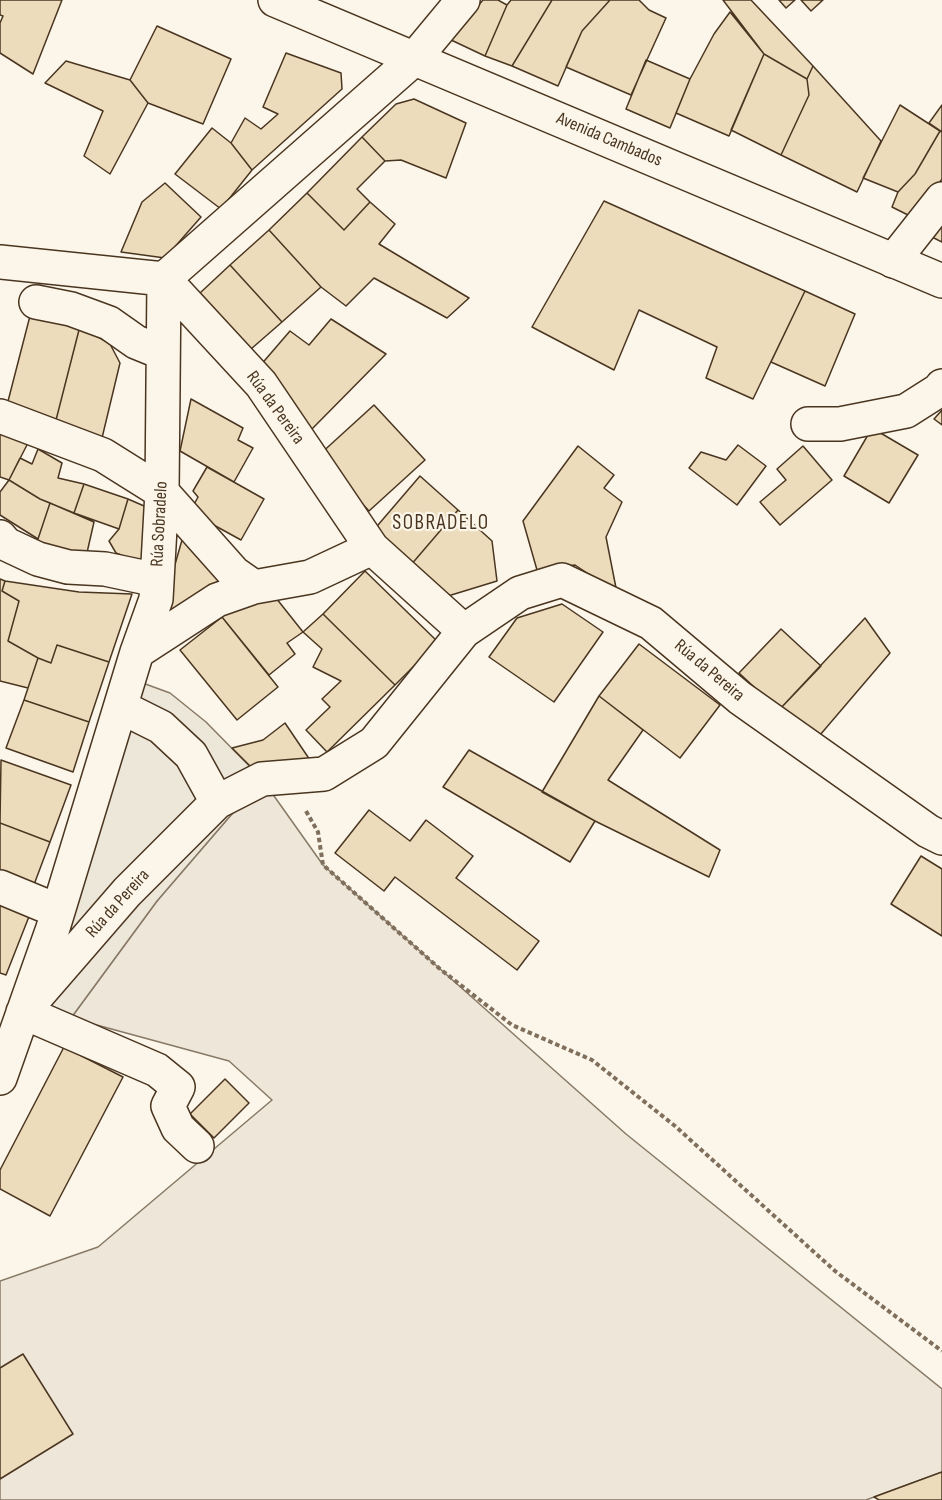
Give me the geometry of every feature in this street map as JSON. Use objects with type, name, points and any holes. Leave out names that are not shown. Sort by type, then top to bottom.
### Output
[{"type":"street","name":"Avenida Cambados","points":[[275,0],[942,281]]},
{"type":"street","points":[[0,262],[164,279],[414,58],[464,0]]},
{"type":"street","points":[[893,261],[942,199]]},
{"type":"street","name":"Rúa Sobradelo","points":[[0,1078],[58,911],[137,652],[156,599],[162,492],[164,279]]},
{"type":"street","name":"Rúa da Pereira","points":[[164,279],[261,384],[372,548],[464,631]]},
{"type":"street","points":[[36,302],[71,309],[109,323],[136,342],[163,353]]},
{"type":"street","points":[[808,424],[840,424],[906,411],[942,386]]},
{"type":"street","points":[[0,416],[103,455],[162,492],[234,573],[254,587]]},
{"type":"street","points":[[0,537],[6,544],[38,560],[68,567],[105,569],[157,580]]},
{"type":"street","points":[[137,652],[217,600],[254,587],[310,577],[372,548]]},
{"type":"street","name":"Rúa da Pereira","points":[[23,1012],[127,892],[218,802],[262,778],[324,774],[374,743],[464,631],[520,593],[562,580],[651,623],[740,698],[928,831],[942,838]]},
{"type":"street","points":[[121,707],[162,727],[191,755],[218,802]]},
{"type":"street","points":[[0,887],[58,911]]},
{"type":"street","points":[[23,1012],[158,1070],[178,1087],[168,1106],[178,1128],[197,1146]]},
{"type":"path","points":[[286,777],[318,832],[323,865],[440,969],[512,1025],[592,1060],[675,1126],[835,1271],[942,1351]]},
{"type":"shaded area","points":[[129,678],[170,693],[206,722],[262,779],[157,901],[71,1018],[23,1012]]},
{"type":"shaded area","points":[[262,779],[323,865],[626,1134],[942,1389],[942,1472],[866,1500],[0,1500],[0,1281],[98,1247],[272,1100],[229,1061],[71,1018],[157,901]]},
{"type":"building","points":[[0,0],[62,0],[33,74],[0,53],[0,23],[3,16],[0,15]]},
{"type":"building","points":[[483,0],[498,0],[507,5],[485,56],[449,39]]},
{"type":"building","points":[[511,0],[552,0],[512,66],[485,56]]},
{"type":"building","points":[[552,0],[610,0],[582,31],[558,86],[512,66]]},
{"type":"building","points":[[610,0],[639,0],[649,10],[666,18],[631,95],[566,67],[582,31]]},
{"type":"building","points":[[723,0],[751,0],[813,66],[807,79],[764,54]]},
{"type":"building","points":[[779,0],[795,0],[786,8]]},
{"type":"building","points":[[801,0],[823,0],[811,11]]},
{"type":"building","points":[[730,12],[764,54],[729,136],[676,113],[690,79],[714,34]]},
{"type":"building","points":[[157,26],[231,59],[203,124],[148,103],[130,80]]},
{"type":"building","points":[[286,53],[341,73],[342,89],[252,170],[231,143],[245,118],[261,129],[278,114],[263,107]]},
{"type":"building","points":[[764,54],[807,79],[809,95],[781,155],[731,130]]},
{"type":"building","points":[[646,60],[690,79],[670,128],[626,109]]},
{"type":"building","points":[[66,61],[130,80],[148,103],[110,174],[84,156],[103,111],[45,83]]},
{"type":"building","points":[[813,66],[881,141],[857,192],[781,155],[809,95],[807,79]]},
{"type":"building","points":[[414,99],[466,123],[446,178],[401,160],[385,161],[362,137],[396,104]]},
{"type":"building","points":[[900,105],[940,131],[915,174],[898,192],[863,178]]},
{"type":"building","points":[[942,105],[942,132],[929,123]]},
{"type":"building","points":[[212,128],[231,143],[252,170],[221,209],[175,174]]},
{"type":"building","points":[[940,131],[942,132],[942,179],[914,218],[892,207],[898,192],[915,174]]},
{"type":"building","points":[[362,137],[385,161],[357,189],[370,202],[344,230],[307,193]]},
{"type":"building","points":[[165,183],[201,217],[165,258],[121,252],[142,202]]},
{"type":"building","points":[[307,193],[344,230],[370,202],[395,224],[379,244],[469,298],[447,318],[374,278],[346,306],[321,287],[269,230]]},
{"type":"building","points":[[604,201],[805,291],[753,399],[706,378],[717,347],[639,310],[614,370],[532,327]]},
{"type":"building","points":[[942,226],[942,242],[932,237]]},
{"type":"building","points":[[269,230],[321,287],[282,322],[230,265]]},
{"type":"building","points":[[230,265],[282,322],[251,349],[200,293]]},
{"type":"building","points":[[805,291],[855,314],[825,386],[771,362]]},
{"type":"building","points":[[31,312],[80,326],[55,424],[6,409]]},
{"type":"building","points":[[331,319],[386,354],[309,432],[259,367],[290,331],[309,345]]},
{"type":"building","points":[[80,326],[110,344],[120,363],[102,438],[55,424]]},
{"type":"building","points":[[191,399],[243,428],[238,440],[253,448],[234,482],[180,451]]},
{"type":"building","points":[[374,405],[425,460],[369,511],[318,456]]},
{"type":"building","points":[[942,410],[942,425],[934,419]]},
{"type":"building","points":[[872,428],[918,455],[889,503],[844,476]]},
{"type":"building","points":[[0,430],[29,441],[9,480],[0,477]]},
{"type":"building","points":[[738,445],[766,466],[737,505],[689,468],[701,452],[726,460]]},
{"type":"building","points":[[578,446],[614,475],[604,488],[622,502],[606,537],[617,593],[575,565],[537,570],[523,521]]},
{"type":"building","points":[[803,446],[832,480],[780,525],[760,502],[786,480],[777,469]]},
{"type":"building","points":[[38,449],[62,463],[58,478],[84,484],[74,513],[40,499],[9,480],[20,458],[32,464]]},
{"type":"building","points":[[207,467],[264,499],[241,540],[190,512],[198,497],[193,491]]},
{"type":"building","points":[[420,476],[458,510],[410,566],[372,532]]},
{"type":"building","points":[[9,480],[50,503],[38,539],[0,515],[0,492]]},
{"type":"building","points":[[84,484],[128,499],[119,529],[74,513]]},
{"type":"building","points":[[128,499],[151,509],[146,565],[116,553],[109,541],[119,529]]},
{"type":"building","points":[[50,503],[94,522],[86,557],[38,547],[38,539]]},
{"type":"building","points":[[458,510],[492,541],[497,581],[448,596],[410,566]]},
{"type":"building","points":[[184,533],[223,581],[160,617]]},
{"type":"building","points":[[365,571],[438,642],[395,685],[323,614]]},
{"type":"building","points":[[0,579],[5,581],[2,591],[19,601],[8,641],[38,658],[28,688],[0,681]]},
{"type":"building","points":[[5,581],[79,592],[132,594],[109,662],[57,645],[51,663],[8,641],[19,601],[2,591]]},
{"type":"building","points":[[276,598],[303,632],[287,643],[295,654],[269,675],[222,617],[233,608]]},
{"type":"building","points":[[562,604],[603,632],[554,702],[489,657],[517,618]]},
{"type":"building","points":[[323,614],[395,685],[327,752],[306,730],[330,707],[322,699],[341,681],[313,667],[322,649],[303,632]]},
{"type":"building","points":[[222,617],[278,687],[237,720],[180,650]]},
{"type":"building","points":[[865,618],[890,653],[820,735],[779,710]]},
{"type":"building","points":[[781,629],[821,666],[779,710],[739,673]]},
{"type":"building","points":[[639,644],[720,705],[680,758],[599,696]]},
{"type":"building","points":[[57,645],[109,662],[89,722],[24,700],[38,658],[51,663]]},
{"type":"building","points":[[599,696],[643,730],[608,780],[720,850],[709,877],[595,821],[542,792]]},
{"type":"building","points":[[24,700],[89,722],[73,772],[6,748]]},
{"type":"building","points":[[285,723],[310,760],[277,761],[252,768],[232,748],[263,740]]},
{"type":"building","points":[[469,750],[595,821],[570,862],[443,787]]},
{"type":"building","points":[[1,760],[71,785],[50,842],[0,823]]},
{"type":"building","points":[[369,810],[410,841],[426,820],[473,856],[456,878],[539,941],[517,970],[395,877],[384,891],[335,853]]},
{"type":"building","points":[[0,823],[50,842],[32,890],[0,878]]},
{"type":"building","points":[[921,856],[942,869],[942,936],[891,904]]},
{"type":"building","points":[[0,903],[30,914],[6,975],[0,973]]},
{"type":"building","points":[[64,1047],[123,1077],[50,1216],[0,1189],[0,1170]]},
{"type":"building","points":[[225,1079],[249,1103],[214,1138],[190,1114]]},
{"type":"building","points":[[23,1354],[73,1434],[0,1479],[0,1368]]},
{"type":"building","points":[[942,1472],[942,1500],[879,1500],[874,1497]]},
{"type":"district","name":"SOBRADELO","points":[[441,524]]}]
